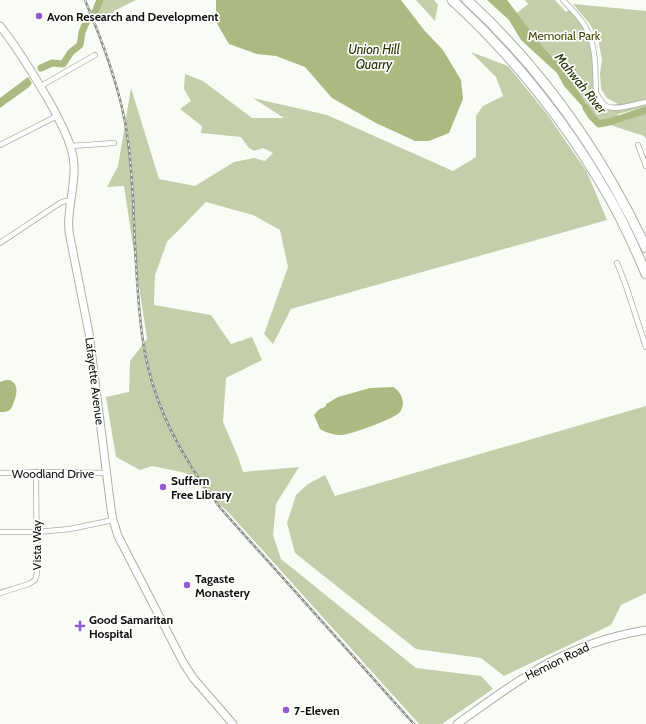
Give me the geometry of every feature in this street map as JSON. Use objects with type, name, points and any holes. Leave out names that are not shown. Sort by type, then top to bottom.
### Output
[{"type":"highway","points":[[452,0],[481,27],[510,59],[564,126],[588,161],[610,198],[646,274]]},
{"type":"highway","points":[[467,0],[499,31],[528,63],[572,120],[589,144],[619,193],[646,248]]},
{"type":"main road","name":"Lafayette Avenue","points":[[1,29],[25,61],[41,86],[71,146],[74,164],[74,182],[69,217],[69,232],[89,333],[113,520],[118,536],[184,664],[194,679],[233,724]]},
{"type":"main road","name":"Hemion Road","points":[[457,724],[526,676],[561,657],[585,646],[609,638],[646,630]]},
{"type":"street","points":[[563,0],[585,25],[590,35],[593,46],[596,93],[600,100],[605,105],[611,107],[646,102]]},
{"type":"street","points":[[41,86],[95,55]]},
{"type":"street","points":[[0,145],[57,116]]},
{"type":"street","points":[[71,146],[114,142]]},
{"type":"street","points":[[638,145],[646,166]]},
{"type":"street","points":[[0,243],[60,203],[71,201]]},
{"type":"street","points":[[617,263],[646,346]]},
{"type":"street","name":"Woodland Drive","points":[[0,473],[36,472],[107,474]]},
{"type":"street","name":"Vista Way","points":[[0,593],[28,584],[35,580],[37,574],[36,472]]},
{"type":"street","points":[[0,532],[37,532],[74,529],[113,520]]},
{"type":"green space","points":[[100,0],[136,0],[114,11],[111,17],[97,14]]},
{"type":"green space","points":[[416,0],[434,0],[438,4],[435,21]]},
{"type":"green space","name":"Memorial Park","points":[[525,0],[555,0],[566,12],[571,9],[590,35],[596,93],[605,105],[618,107],[618,104],[607,98],[601,89],[600,73],[602,60],[598,38],[589,23],[573,4],[646,11],[646,107],[618,114],[617,119],[599,124],[591,116],[584,100],[566,72],[544,48],[517,13],[528,4]]},
{"type":"green space","points":[[471,52],[508,66],[547,114],[587,172],[607,220],[291,309],[273,344],[264,334],[288,267],[280,230],[253,215],[206,202],[167,242],[155,275],[154,305],[211,315],[231,344],[252,337],[262,360],[226,378],[223,422],[243,472],[299,467],[276,504],[273,535],[281,559],[416,668],[481,676],[493,689],[442,724],[419,724],[229,513],[186,473],[152,466],[140,470],[116,457],[106,397],[129,392],[130,361],[147,339],[124,186],[107,187],[118,166],[131,88],[159,179],[195,186],[234,162],[254,158],[265,161],[273,153],[263,148],[254,151],[248,147],[241,137],[201,133],[202,126],[180,109],[191,101],[184,89],[185,74],[203,81],[252,118],[284,118],[253,98],[327,115],[453,171],[476,157],[476,116],[483,106],[503,96],[496,77]]},
{"type":"green space","points":[[646,113],[646,140],[644,136],[610,125],[623,119]]},
{"type":"green space","points":[[646,406],[646,593],[621,605],[611,625],[504,676],[481,658],[416,649],[295,553],[287,523],[296,495],[308,484],[325,475],[335,496]]},
{"type":"water","name":"Union Hill Quarry","points":[[216,0],[401,0],[424,30],[443,50],[461,80],[463,99],[449,133],[429,141],[415,141],[376,123],[332,98],[305,67],[276,56],[257,54],[229,44],[216,22]]},
{"type":"water","points":[[487,0],[507,0],[544,48],[566,72],[584,100],[591,116],[564,86],[557,73],[521,40],[509,20]]},
{"type":"water","points":[[28,77],[32,83],[29,87],[0,108],[0,98]]},
{"type":"water","points":[[10,380],[15,384],[16,396],[10,410],[0,412],[0,382]]},
{"type":"water","points":[[393,387],[401,395],[403,403],[401,410],[395,416],[371,426],[341,435],[325,432],[320,429],[314,415],[319,409],[323,408],[326,404],[338,397],[370,388]]},
{"type":"waterway","name":"Mahwah River","points":[[41,68],[52,63],[63,64],[71,52],[80,45],[82,32],[88,18],[95,12],[100,0]]},
{"type":"waterway","name":"Mahwah River","points":[[586,108],[599,124],[646,110]]},
{"type":"railway","points":[[85,0],[112,72],[121,102],[126,127],[131,168],[137,283],[142,334],[152,382],[170,428],[193,470],[222,510],[414,724]]},
{"type":"place","name":"Avon Research and Development","points":[[39,16]]},
{"type":"place","name":"Suffern Free Library","points":[[163,487]]},
{"type":"place","name":"Tagaste Monastery","points":[[187,585]]},
{"type":"place","name":"Good Samaritan Hospital","points":[[80,626]]},
{"type":"place","name":"7-Eleven","points":[[286,710]]}]
